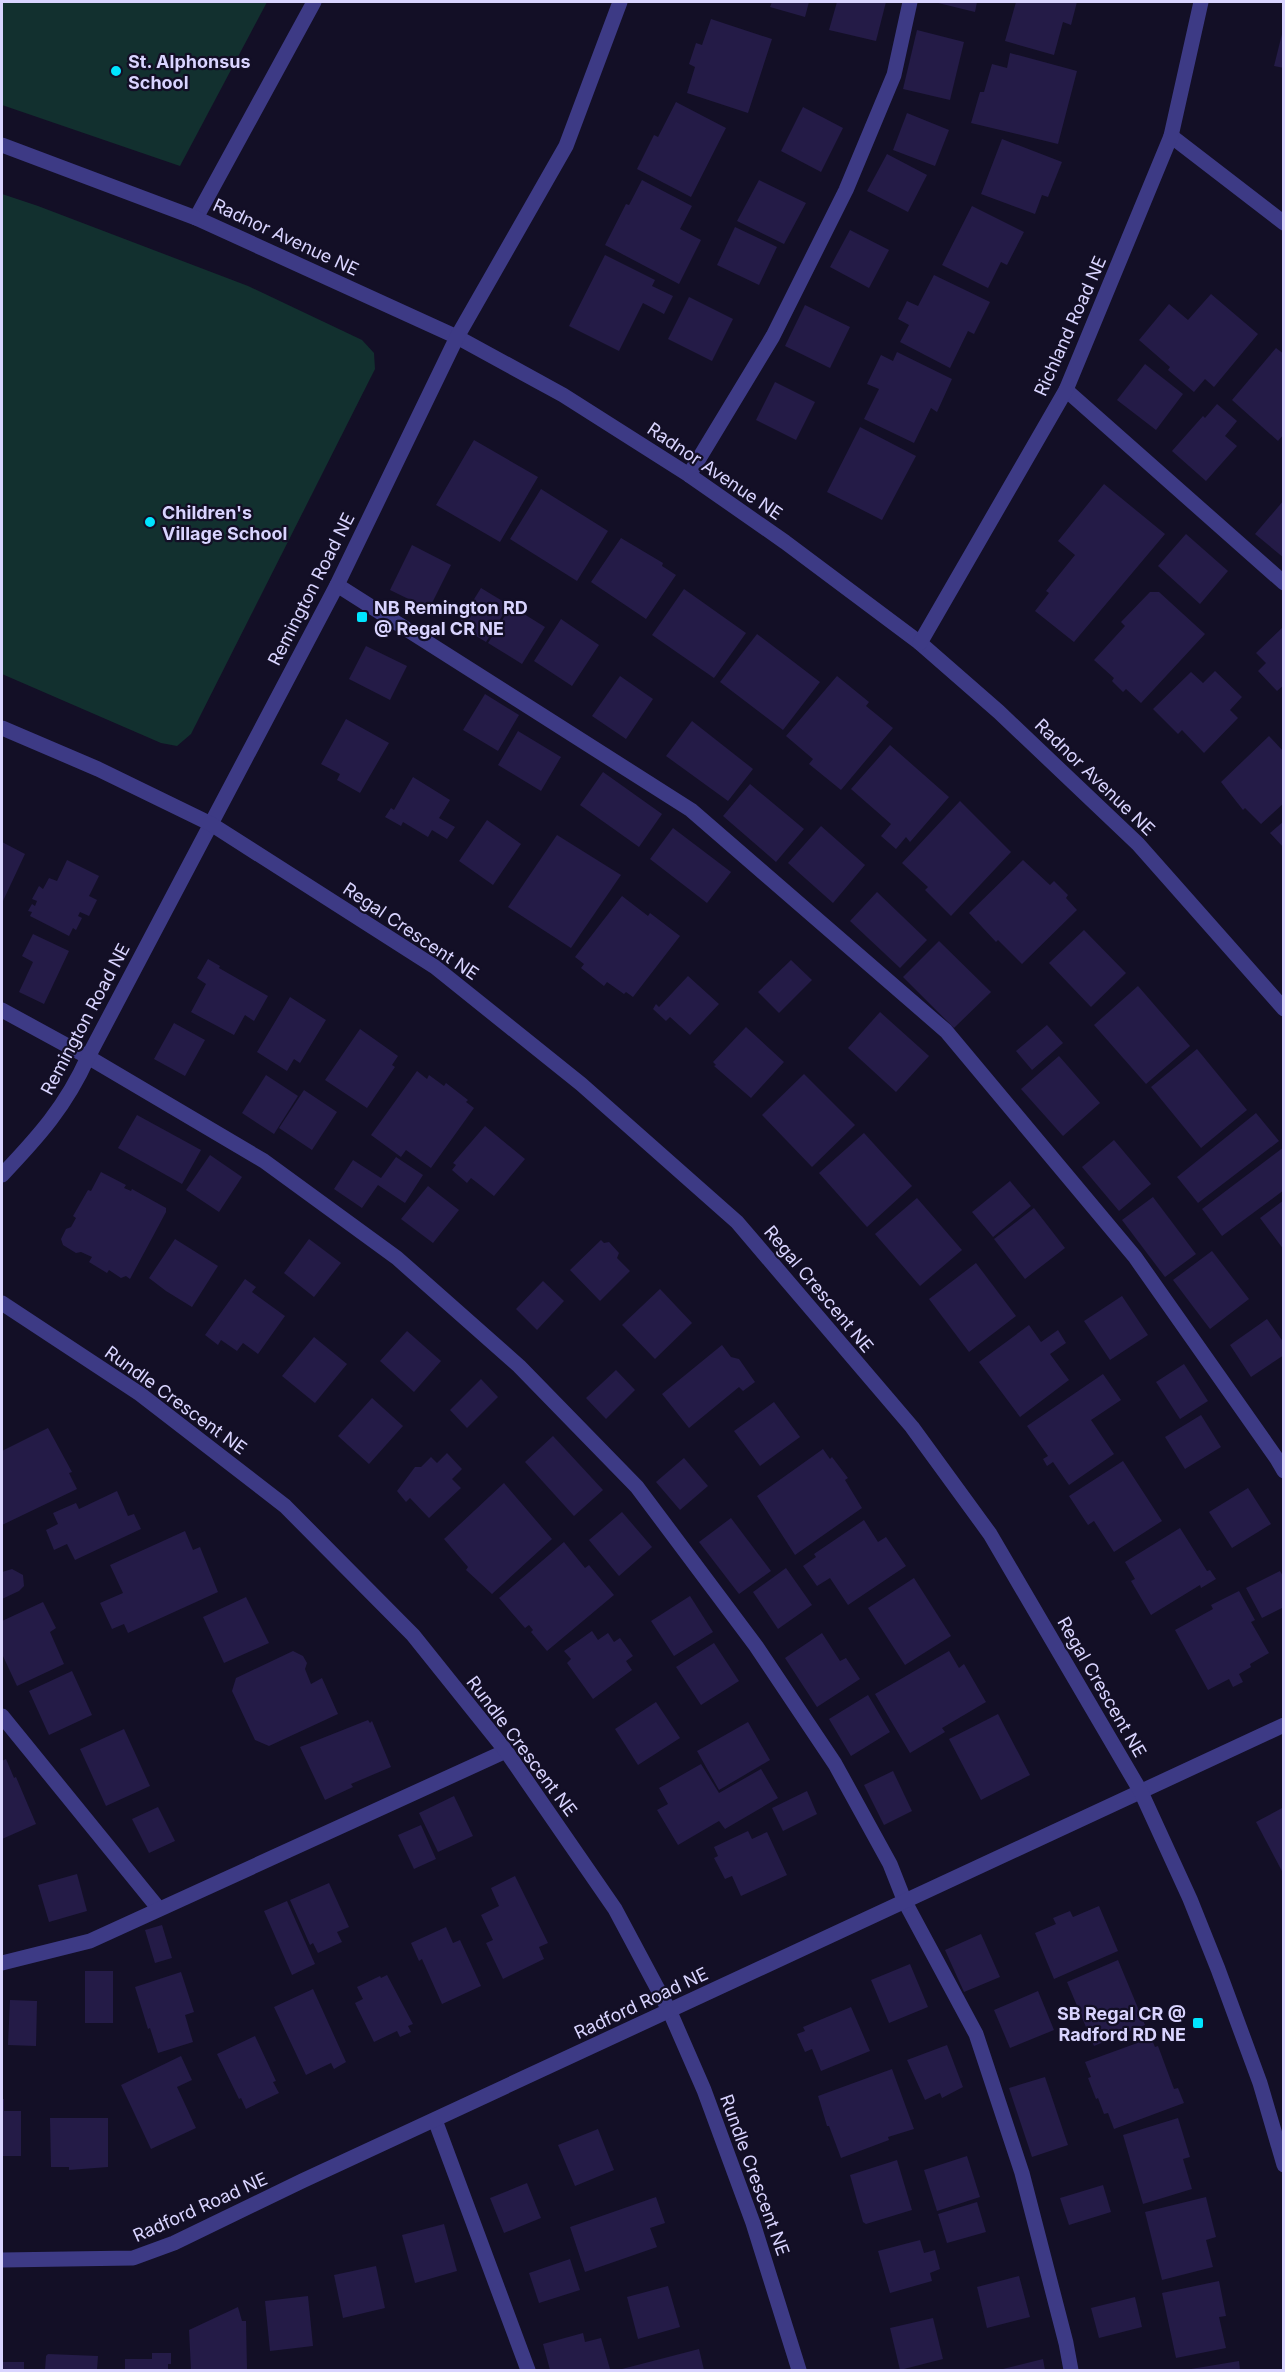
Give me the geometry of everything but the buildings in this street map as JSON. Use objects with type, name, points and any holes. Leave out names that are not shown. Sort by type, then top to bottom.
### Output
[{"type":"street","points":[[196,218],[314,2]]},
{"type":"street","name":"Remington Road NE","points":[[2,1175],[37,1139],[67,1097],[337,585],[457,337],[566,146],[620,2]]},
{"type":"street","points":[[689,475],[773,336],[846,190],[894,75],[910,2]]},
{"type":"street","name":"Richland Road NE","points":[[920,643],[1066,390],[1171,136],[1201,2]]},
{"type":"street","points":[[1171,136],[1284,223]]},
{"type":"street","name":"Radnor Avenue NE","points":[[2,146],[196,218],[457,337],[563,395],[689,475],[785,542],[920,643],[999,712],[1138,844],[1284,1009]]},
{"type":"street","points":[[1066,390],[1284,583]]},
{"type":"street","points":[[337,585],[691,810],[946,1031],[1135,1257],[1284,1471]]},
{"type":"street","name":"Regal Crescent NE","points":[[2,728],[98,769],[211,824],[435,967],[581,1084],[737,1222],[912,1427],[990,1534],[1141,1792],[1190,1899],[1218,1969],[1260,2083],[1284,2165]]},
{"type":"street","points":[[2,1010],[88,1057],[264,1161],[397,1258],[519,1366],[629,1479],[756,1646],[836,1764],[890,1864],[905,1902],[976,2034],[1022,2173],[1071,2370]]},
{"type":"street","name":"Rundle Crescent NE","points":[[2,1303],[140,1394],[285,1506],[413,1635],[506,1751],[615,1909],[670,2012],[704,2090],[749,2212],[800,2370]]},
{"type":"street","points":[[2,1716],[159,1909]]},
{"type":"street","name":"Radford Road NE","points":[[2,2260],[133,2258],[174,2243],[1284,1725]]},
{"type":"street","points":[[2,1963],[90,1941],[506,1751]]},
{"type":"street","points":[[435,2120],[528,2370]]},
{"type":"green space","name":"St. Alphonsus School","points":[[2,2],[267,2],[180,166],[2,105]]},
{"type":"green space","name":"Children's Village School","points":[[2,194],[248,286],[362,340],[374,353],[375,369],[191,734],[177,746],[161,743],[2,674]]},
{"type":"place","name":"St. Alphonsus School","points":[[116,71]]},
{"type":"place","name":"Children's Village School","points":[[150,522]]},
{"type":"place","name":"NB Remington RD @ Regal CR NE","points":[[362,617]]},
{"type":"place","name":"SB Regal CR @ Radford RD NE","points":[[1198,2023]]}]
